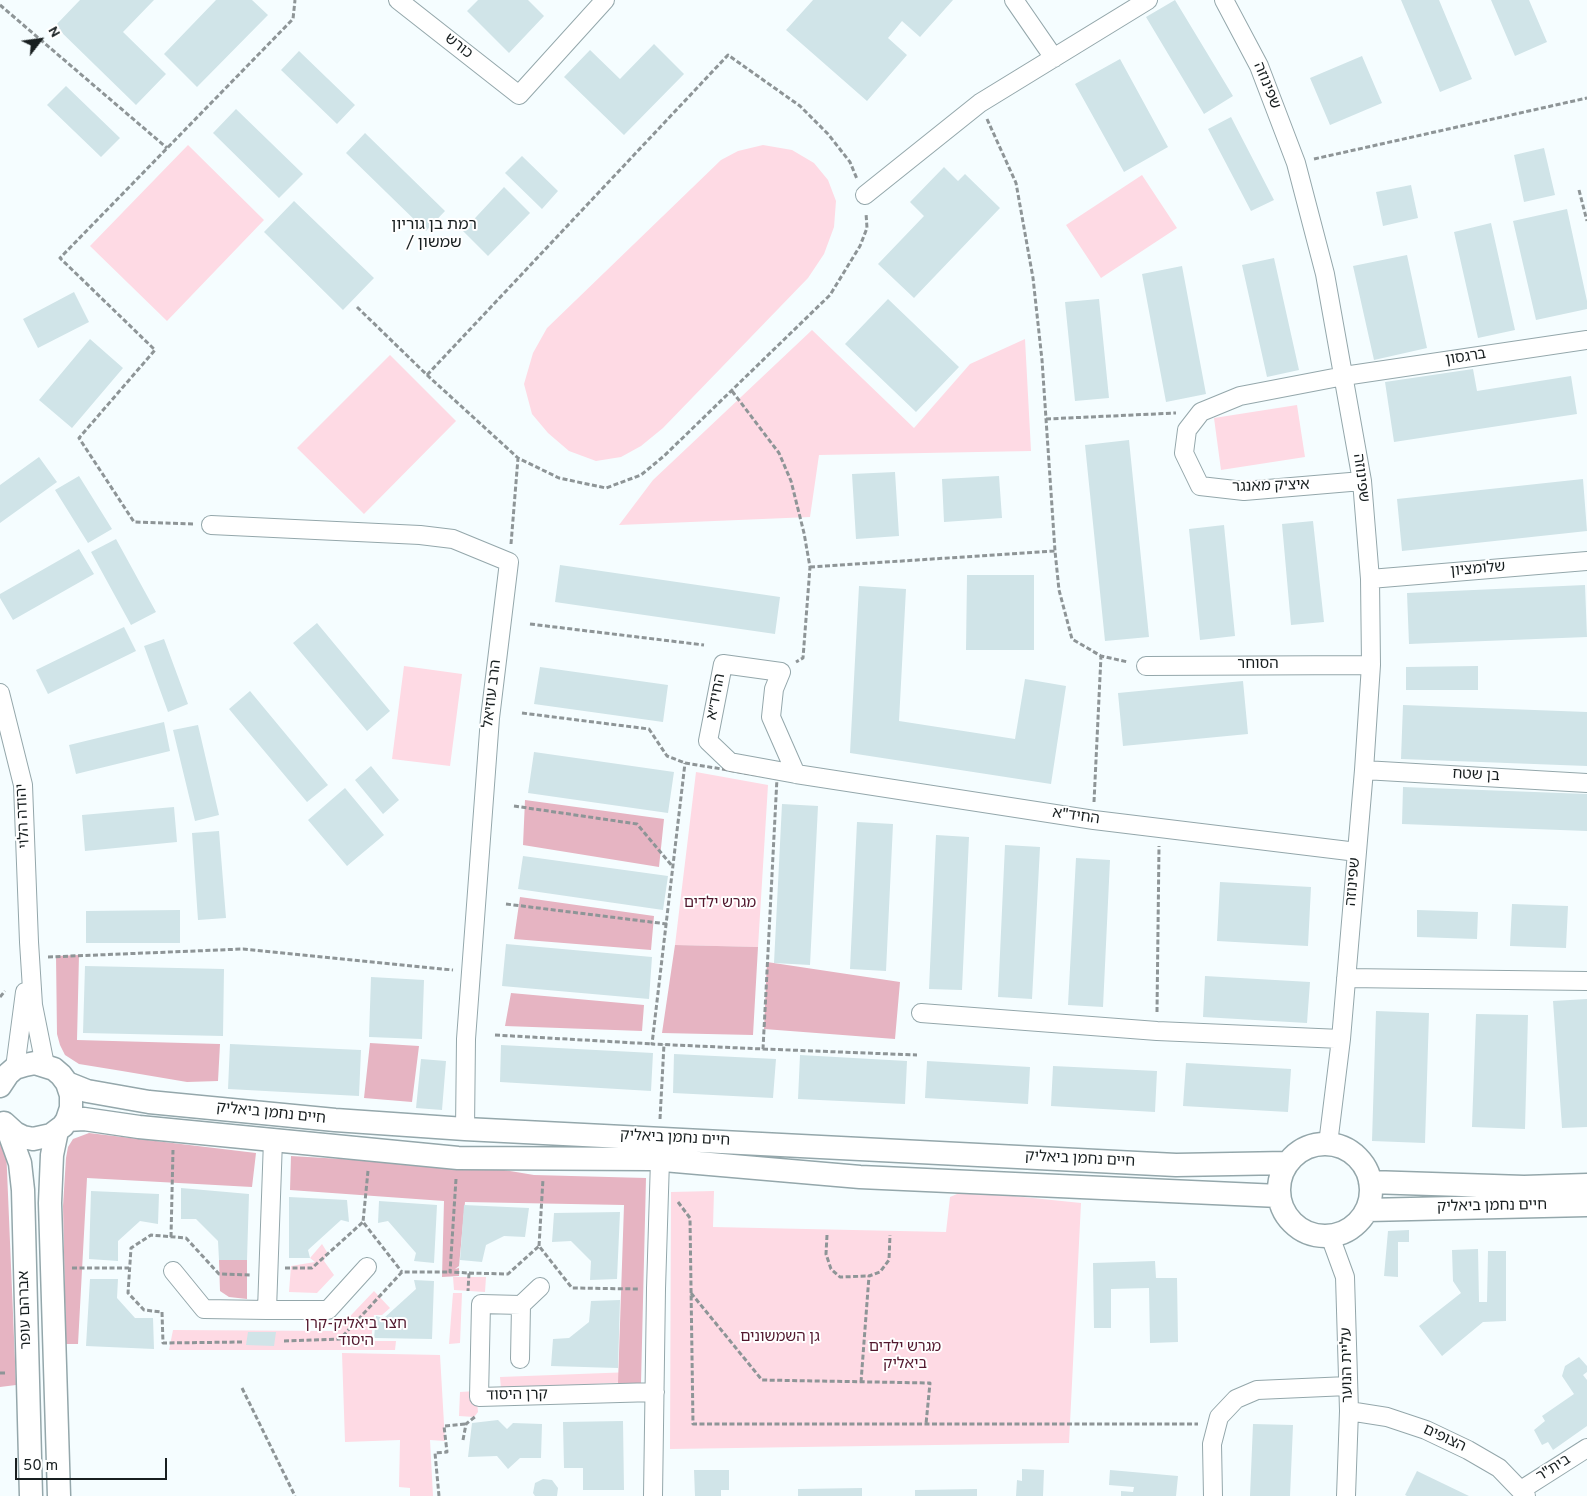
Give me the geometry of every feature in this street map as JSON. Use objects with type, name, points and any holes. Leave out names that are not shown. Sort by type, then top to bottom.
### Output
[{"type":"street","name":"כורש","points":[[398,0],[519,95],[605,0]]},
{"type":"street","points":[[1014,0],[1054,58]]},
{"type":"street","points":[[865,195],[980,103],[1148,0]]},
{"type":"street","name":"שפינוזה","points":[[1224,0],[1259,66],[1296,163],[1325,274],[1362,481],[1370,579],[1371,665],[1346,978],[1328,1144]]},
{"type":"street","name":"ברגסון","points":[[1344,376],[1587,340]]},
{"type":"street","points":[[1201,412],[1240,396],[1344,376]]},
{"type":"street","name":"איציק מאנגר","points":[[1201,412],[1187,430],[1184,453],[1200,486],[1244,491],[1362,481]]},
{"type":"street","points":[[211,525],[420,535],[453,539],[509,562]]},
{"type":"street","name":"שלומציון","points":[[1370,579],[1587,561]]},
{"type":"street","name":"הרב עוזיאל","points":[[465,1129],[466,1039],[490,718],[509,562]]},
{"type":"street","name":"החיד״א","points":[[780,672],[723,664],[708,741],[730,762],[796,774]]},
{"type":"street","name":"הסוחר","points":[[1146,666],[1371,665]]},
{"type":"street","points":[[780,672],[774,688],[771,717],[796,774]]},
{"type":"street","name":"יהודה הלוי","points":[[0,693],[23,786],[29,942],[34,1012],[45,1065]]},
{"type":"street","name":"בן שטח","points":[[1364,770],[1587,783]]},
{"type":"street","name":"החיד\"א","points":[[796,774],[1094,820],[1357,852]]},
{"type":"street","name":"יהודה הלוי","points":[[6,1075],[27,978],[29,942]]},
{"type":"street","points":[[1346,978],[1587,981]]},
{"type":"street","points":[[921,1013],[1157,1031],[1340,1039]]},
{"type":"street","points":[[6,1075],[25,1065],[35,1063],[54,1069],[67,1083]]},
{"type":"street","name":"חיים נחמן ביאליק","points":[[67,1083],[87,1091],[149,1102],[335,1120],[465,1129],[1176,1165],[1287,1163]]},
{"type":"street","name":"אברהם עופר","points":[[59,1496],[50,1203],[52,1155],[62,1126],[71,1108],[71,1095],[67,1083]]},
{"type":"street","name":"חיים נחמן ביאליק","points":[[4,1121],[23,1137],[33,1139],[42,1138],[62,1126],[84,1119],[174,1130],[458,1158],[660,1160],[860,1177],[1279,1196]]},
{"type":"street","name":"אברהם עופר","points":[[4,1121],[20,1163],[23,1190],[31,1496]]},
{"type":"street","points":[[267,1310],[273,1140]]},
{"type":"street","points":[[1328,1144],[1343,1148],[1356,1156],[1365,1168],[1370,1182],[1371,1196],[1367,1210],[1358,1222],[1345,1232],[1330,1236],[1316,1235],[1302,1230],[1291,1222],[1283,1210],[1279,1196],[1281,1173],[1287,1163],[1305,1148],[1313,1145],[1328,1144]]},
{"type":"street","points":[[653,1496],[660,1160]]},
{"type":"street","name":"חיים נחמן ביאליק","points":[[1370,1182],[1524,1187],[1587,1185]]},
{"type":"street","name":"חיים נחמן ביאליק","points":[[1367,1210],[1587,1205]]},
{"type":"street","name":"עליית הנוער","points":[[1330,1236],[1345,1277],[1348,1386],[1346,1496]]},
{"type":"street","points":[[173,1271],[204,1309],[328,1310],[367,1267]]},
{"type":"street","points":[[520,1359],[521,1305],[540,1287]]},
{"type":"street","name":"קרן היסוד","points":[[521,1305],[481,1304],[479,1397],[655,1392]]},
{"type":"street","points":[[1213,1496],[1212,1444],[1219,1417],[1236,1399],[1256,1390],[1348,1386]]},
{"type":"street","name":"הצופים","points":[[1348,1411],[1387,1417],[1426,1430],[1468,1450],[1499,1468],[1523,1493]]},
{"type":"street","name":"בית\"ר","points":[[1523,1493],[1587,1448]]},
{"type":"path","points":[[211,525],[134,522],[79,438],[155,350],[60,258],[293,19],[295,0]]},
{"type":"path","points":[[0,5],[167,148]]},
{"type":"path","points":[[357,307],[427,375],[518,458],[559,478],[606,488],[641,475],[664,456],[830,295],[860,246],[867,228],[865,195],[850,162],[828,134],[800,106],[728,56],[427,375]]},
{"type":"path","points":[[1296,163],[1587,98]]},
{"type":"path","points":[[980,103],[1016,183],[1033,278],[1059,590],[1072,639],[1101,656],[1146,666]]},
{"type":"path","points":[[1579,190],[1587,221]]},
{"type":"path","points":[[732,391],[779,453],[792,482],[810,567],[803,658],[780,672]]},
{"type":"path","points":[[1046,419],[1201,412]]},
{"type":"path","points":[[509,562],[518,458]]},
{"type":"path","points":[[810,567],[1055,551]]},
{"type":"path","points":[[530,624],[704,645]]},
{"type":"path","points":[[1094,820],[1101,656]]},
{"type":"path","points":[[522,713],[649,729],[667,756],[685,763],[777,778],[763,1048]]},
{"type":"path","points":[[652,1044],[685,763]]},
{"type":"path","points":[[514,806],[637,824],[674,868]]},
{"type":"path","points":[[1157,1031],[1160,828]]},
{"type":"path","points":[[506,904],[667,924]]},
{"type":"path","points":[[47,957],[244,949],[454,970]]},
{"type":"path","points":[[495,1035],[763,1048]]},
{"type":"path","points":[[652,1044],[917,1055]]},
{"type":"path","points":[[660,1123],[664,1044]]},
{"type":"path","points":[[171,1237],[174,1130]]},
{"type":"path","points":[[369,1149],[363,1222],[402,1272],[508,1274],[539,1246]]},
{"type":"path","points":[[450,1272],[458,1158]]},
{"type":"path","points":[[543,1170],[539,1246],[572,1288],[656,1289]]},
{"type":"path","points":[[676,1198],[690,1218],[693,1424],[1199,1424]]},
{"type":"path","points":[[277,1268],[312,1268],[363,1222]]},
{"type":"path","points":[[242,1342],[163,1343],[162,1312],[144,1310],[128,1293],[131,1248],[151,1235],[186,1238],[219,1274],[257,1275]]},
{"type":"path","points":[[827,1235],[826,1254],[831,1269],[840,1277],[869,1276],[880,1272],[889,1260],[890,1235]]},
{"type":"path","points":[[70,1268],[129,1268]]},
{"type":"path","points":[[467,1301],[469,1273]]},
{"type":"path","points":[[861,1382],[869,1276]]},
{"type":"path","points":[[691,1293],[762,1380],[930,1383],[926,1424]]},
{"type":"path","points":[[242,1388],[295,1496]]},
{"type":"path","points":[[438,1496],[435,1453],[447,1452],[444,1426],[466,1424],[481,1412]]},
{"type":"path","points":[[463,1440],[466,1424]]},
{"type":"green space","points":[[188,145],[264,220],[167,321],[90,246]]},
{"type":"green space","points":[[763,145],[792,150],[814,163],[828,180],[836,201],[834,227],[824,254],[808,278],[663,428],[641,446],[621,457],[596,461],[569,451],[548,433],[532,414],[524,384],[533,353],[547,328],[721,160],[738,151]]},
{"type":"green space","points":[[1142,175],[1177,228],[1101,278],[1066,225]]},
{"type":"green space","points":[[812,330],[914,428],[970,364],[1025,339],[1031,451],[819,455],[810,517],[619,525],[653,480]]},
{"type":"green space","points":[[390,355],[456,421],[364,514],[297,448]]},
{"type":"green space","points":[[1297,405],[1305,457],[1221,470],[1214,418]]},
{"type":"green space","points":[[404,666],[462,674],[450,766],[392,759]]},
{"type":"green space","name":"מגרש ילדים","points":[[696,772],[768,785],[758,947],[675,945]]},
{"type":"green space","name":"גן השמשונים","points":[[714,1191],[713,1227],[946,1232],[950,1197],[964,1191],[1081,1203],[1069,1443],[670,1449],[671,1192]]},
{"type":"green space","points":[[322,1244],[327,1252],[324,1261],[334,1275],[317,1293],[289,1292],[291,1266],[315,1262],[310,1258]]},
{"type":"green space","points":[[453,1277],[486,1277],[485,1292],[454,1290]]},
{"type":"green space","name":"חצר ביאליק-קרן היסוד","points":[[374,1291],[390,1308],[382,1315],[374,1315],[371,1341],[396,1341],[395,1350],[169,1350],[173,1330],[336,1331]]},
{"type":"green space","points":[[453,1293],[462,1293],[460,1343],[449,1344]]},
{"type":"green space","points":[[342,1353],[440,1355],[445,1441],[430,1440],[433,1496],[410,1496],[410,1488],[399,1487],[400,1440],[345,1442]]},
{"type":"green space","points":[[632,1372],[632,1382],[501,1389],[500,1377]]},
{"type":"green space","points":[[476,1391],[478,1412],[474,1417],[459,1416],[460,1392]]},
{"type":"shaded area","points":[[525,800],[664,819],[659,867],[523,845]]},
{"type":"shaded area","points":[[520,897],[654,916],[651,950],[514,939]]},
{"type":"shaded area","points":[[675,945],[758,947],[753,1035],[662,1033]]},
{"type":"shaded area","points":[[79,955],[77,1040],[220,1044],[218,1081],[187,1082],[79,1064],[65,1055],[57,1034],[56,956]]},
{"type":"shaded area","points":[[767,962],[900,982],[895,1039],[764,1029]]},
{"type":"shaded area","points":[[511,993],[644,1005],[642,1031],[505,1026]]},
{"type":"shaded area","points":[[370,1043],[419,1046],[412,1102],[364,1098]]},
{"type":"shaded area","points":[[89,1133],[256,1153],[252,1187],[87,1178],[78,1344],[66,1344],[63,1206],[66,1158],[68,1147],[73,1139]]},
{"type":"shaded area","points":[[0,1134],[6,1147],[16,1385],[0,1387]]},
{"type":"shaded area","points":[[291,1156],[492,1168],[534,1175],[646,1178],[641,1383],[618,1383],[624,1205],[465,1202],[459,1266],[455,1269],[459,1268],[459,1276],[442,1277],[444,1201],[290,1190]]},
{"type":"shaded area","points":[[219,1260],[247,1260],[247,1299],[229,1297],[220,1291]]},
{"type":"building","points":[[80,0],[154,0],[123,32],[166,74],[136,105],[55,26]]},
{"type":"building","points":[[216,0],[252,0],[268,15],[197,87],[164,54]]},
{"type":"building","points":[[478,0],[528,0],[544,16],[509,53],[467,11]]},
{"type":"building","points":[[813,0],[953,0],[920,37],[902,21],[888,38],[907,55],[867,101],[786,30]]},
{"type":"building","points":[[1175,0],[1233,96],[1204,114],[1146,17]]},
{"type":"building","points":[[1401,0],[1439,0],[1472,79],[1440,92]]},
{"type":"building","points":[[1491,0],[1529,0],[1547,42],[1515,56]]},
{"type":"building","points":[[654,44],[684,74],[624,135],[564,77],[590,50],[620,79]]},
{"type":"building","points":[[299,51],[355,105],[337,124],[281,70]]},
{"type":"building","points":[[1362,56],[1382,103],[1330,125],[1310,78]]},
{"type":"building","points":[[1120,59],[1168,147],[1124,172],[1075,84]]},
{"type":"building","points":[[66,86],[120,138],[101,157],[47,105]]},
{"type":"building","points":[[236,109],[303,174],[279,198],[213,133]]},
{"type":"building","points":[[1231,117],[1274,200],[1251,211],[1208,129]]},
{"type":"building","points":[[365,133],[445,211],[426,231],[346,153]]},
{"type":"building","points":[[1544,148],[1555,195],[1524,202],[1514,155]]},
{"type":"building","points":[[522,156],[558,191],[542,209],[505,173]]},
{"type":"building","points":[[944,167],[958,181],[965,174],[1000,208],[914,298],[878,264],[924,216],[910,202]]},
{"type":"building","points":[[1411,185],[1418,218],[1383,226],[1376,192]]},
{"type":"building","points":[[504,187],[530,213],[488,256],[463,231]]},
{"type":"building","points":[[294,201],[374,278],[343,310],[264,232]]},
{"type":"building","points":[[1567,209],[1587,301],[1587,309],[1536,320],[1513,221]]},
{"type":"building","points":[[1491,223],[1515,330],[1478,338],[1454,232]]},
{"type":"building","points":[[1407,255],[1427,348],[1374,360],[1353,266]]},
{"type":"building","points":[[1274,258],[1299,370],[1267,377],[1242,265]]},
{"type":"building","points":[[1182,266],[1206,394],[1166,402],[1142,274]]},
{"type":"building","points":[[74,292],[89,322],[38,348],[23,319]]},
{"type":"building","points":[[888,299],[959,367],[916,412],[845,344]]},
{"type":"building","points":[[1099,299],[1109,398],[1075,401],[1065,302]]},
{"type":"building","points":[[90,339],[123,368],[72,428],[39,400]]},
{"type":"building","points":[[1473,369],[1477,391],[1571,376],[1577,414],[1394,442],[1385,382]]},
{"type":"building","points":[[1129,440],[1149,637],[1105,641],[1085,445]]},
{"type":"building","points":[[39,457],[57,482],[0,523],[0,485]]},
{"type":"building","points":[[895,472],[899,536],[856,539],[852,474]]},
{"type":"building","points":[[79,476],[112,529],[88,543],[55,490]]},
{"type":"building","points":[[999,476],[1002,518],[944,522],[942,479]]},
{"type":"building","points":[[1583,479],[1587,531],[1402,551],[1397,499]]},
{"type":"building","points":[[1313,521],[1324,622],[1291,625],[1282,524]]},
{"type":"building","points":[[1224,525],[1235,636],[1200,640],[1189,529]]},
{"type":"building","points":[[116,539],[156,612],[131,625],[91,552]]},
{"type":"building","points":[[79,549],[94,574],[13,620],[0,598],[0,594]]},
{"type":"building","points":[[560,565],[780,597],[775,634],[555,602]]},
{"type":"building","points":[[967,575],[1034,575],[1034,650],[966,650]]},
{"type":"building","points":[[1585,585],[1587,637],[1409,644],[1407,593]]},
{"type":"building","points":[[859,586],[906,589],[899,721],[1015,739],[1025,679],[1066,686],[1051,784],[850,753]]},
{"type":"building","points":[[317,623],[390,711],[367,731],[293,643]]},
{"type":"building","points":[[124,627],[136,651],[48,694],[36,670]]},
{"type":"building","points":[[164,639],[188,704],[168,712],[144,646]]},
{"type":"building","points":[[1478,666],[1478,690],[1406,690],[1406,667]]},
{"type":"building","points":[[540,667],[668,685],[663,722],[534,704]]},
{"type":"building","points":[[1243,681],[1248,734],[1123,746],[1118,693]]},
{"type":"building","points":[[250,691],[328,785],[307,802],[229,709]]},
{"type":"building","points":[[1403,705],[1587,712],[1587,766],[1401,759]]},
{"type":"building","points":[[164,722],[170,751],[76,774],[69,745]]},
{"type":"building","points":[[198,725],[219,815],[195,821],[173,730]]},
{"type":"building","points":[[534,752],[674,772],[668,813],[528,793]]},
{"type":"building","points":[[371,766],[399,800],[383,814],[355,780]]},
{"type":"building","points":[[1403,787],[1587,794],[1587,831],[1402,824]]},
{"type":"building","points":[[345,788],[384,835],[347,866],[308,820]]},
{"type":"building","points":[[782,804],[818,806],[810,965],[774,963]]},
{"type":"building","points":[[174,807],[177,842],[85,851],[82,815]]},
{"type":"building","points":[[857,822],[893,824],[886,971],[850,969]]},
{"type":"building","points":[[219,831],[226,918],[198,920],[192,833]]},
{"type":"building","points":[[936,835],[969,837],[962,990],[929,989]]},
{"type":"building","points":[[1005,845],[1040,847],[1032,999],[998,997]]},
{"type":"building","points":[[523,856],[668,876],[663,910],[518,889]]},
{"type":"building","points":[[1076,858],[1110,860],[1103,1007],[1068,1005]]},
{"type":"building","points":[[1220,882],[1311,887],[1308,946],[1217,941]]},
{"type":"building","points":[[1512,904],[1568,906],[1566,948],[1510,946]]},
{"type":"building","points":[[180,910],[180,943],[86,943],[86,911]]},
{"type":"building","points":[[1417,910],[1478,912],[1477,939],[1417,937]]},
{"type":"building","points":[[506,944],[652,957],[649,999],[502,986]]},
{"type":"building","points":[[85,966],[224,969],[223,1036],[83,1033]]},
{"type":"building","points":[[1205,976],[1310,982],[1307,1023],[1203,1017]]},
{"type":"building","points":[[371,977],[424,980],[422,1039],[369,1037]]},
{"type":"building","points":[[1587,999],[1587,1127],[1562,1128],[1553,1001]]},
{"type":"building","points":[[1376,1011],[1429,1013],[1425,1143],[1372,1141]]},
{"type":"building","points":[[1476,1014],[1528,1015],[1525,1129],[1472,1127]]},
{"type":"building","points":[[230,1044],[361,1050],[359,1096],[228,1089]]},
{"type":"building","points":[[501,1045],[653,1053],[651,1091],[500,1082]]},
{"type":"building","points":[[674,1054],[776,1059],[773,1098],[673,1093]]},
{"type":"building","points":[[800,1055],[907,1061],[905,1104],[798,1099]]},
{"type":"building","points":[[421,1059],[446,1061],[442,1110],[416,1108]]},
{"type":"building","points":[[927,1061],[1030,1067],[1028,1104],[925,1098]]},
{"type":"building","points":[[1186,1063],[1291,1069],[1288,1112],[1183,1106]]},
{"type":"building","points":[[1053,1066],[1157,1071],[1155,1112],[1051,1106]]},
{"type":"building","points":[[181,1188],[249,1194],[247,1260],[219,1260],[218,1241],[196,1219],[181,1219]]},
{"type":"building","points":[[91,1191],[159,1194],[158,1224],[140,1221],[118,1241],[118,1261],[89,1259]]},
{"type":"building","points":[[289,1197],[347,1200],[349,1222],[341,1220],[308,1250],[310,1258],[289,1258]]},
{"type":"building","points":[[379,1201],[437,1205],[434,1263],[414,1261],[416,1253],[388,1221],[378,1223]]},
{"type":"building","points":[[464,1205],[529,1208],[525,1237],[504,1236],[486,1245],[482,1262],[460,1260]]},
{"type":"building","points":[[620,1212],[617,1279],[590,1280],[591,1261],[571,1241],[552,1242],[554,1213]]},
{"type":"building","points":[[1409,1230],[1409,1242],[1398,1242],[1398,1277],[1384,1276],[1388,1231]]},
{"type":"building","points":[[1478,1249],[1479,1302],[1487,1302],[1488,1251],[1506,1251],[1506,1321],[1483,1322],[1442,1356],[1419,1326],[1461,1293],[1453,1281],[1452,1250]]},
{"type":"building","points":[[1155,1261],[1156,1278],[1177,1278],[1178,1342],[1150,1343],[1149,1288],[1111,1289],[1111,1328],[1094,1328],[1093,1263]]},
{"type":"building","points":[[90,1279],[118,1279],[117,1298],[135,1318],[153,1318],[154,1349],[86,1346]]},
{"type":"building","points":[[414,1280],[434,1281],[432,1339],[374,1338],[376,1316],[384,1318],[416,1289]]},
{"type":"building","points":[[620,1300],[618,1368],[551,1366],[553,1339],[569,1338],[589,1322],[591,1301]]},
{"type":"building","points":[[248,1332],[276,1332],[274,1346],[246,1345]]},
{"type":"building","points":[[1579,1357],[1587,1366],[1587,1372],[1583,1375],[1587,1380],[1587,1426],[1553,1450],[1548,1442],[1542,1445],[1534,1430],[1545,1421],[1542,1416],[1574,1394],[1562,1376],[1565,1366]]},
{"type":"building","points":[[498,1420],[507,1429],[513,1423],[542,1424],[541,1458],[520,1458],[508,1469],[497,1456],[468,1457],[472,1423]]},
{"type":"building","points":[[623,1421],[624,1490],[583,1490],[583,1468],[564,1468],[563,1422]]},
{"type":"building","points":[[1253,1424],[1293,1425],[1290,1496],[1250,1496]]},
{"type":"building","points":[[1022,1469],[1044,1470],[1043,1496],[1016,1496],[1017,1480],[1022,1481]]},
{"type":"building","points":[[694,1470],[729,1470],[729,1490],[721,1490],[721,1496],[695,1496]]},
{"type":"building","points":[[1110,1470],[1178,1476],[1176,1496],[1121,1496],[1121,1491],[1133,1492],[1134,1487],[1109,1485]]},
{"type":"building","points":[[1417,1471],[1469,1496],[1407,1496],[1405,1495]]},
{"type":"building","points":[[543,1479],[552,1480],[558,1488],[557,1496],[535,1496],[533,1493],[535,1483]]},
{"type":"building","points":[[862,1488],[862,1496],[798,1496],[798,1489]]},
{"type":"building","points":[[977,1489],[977,1496],[915,1496],[915,1490]]},
{"type":"district","name":"רמת בן גוריון / שמשון","points":[[434,235]]},
{"type":"park label","name":"מגרש ילדים ביאליק","points":[[905,1356]]}]
